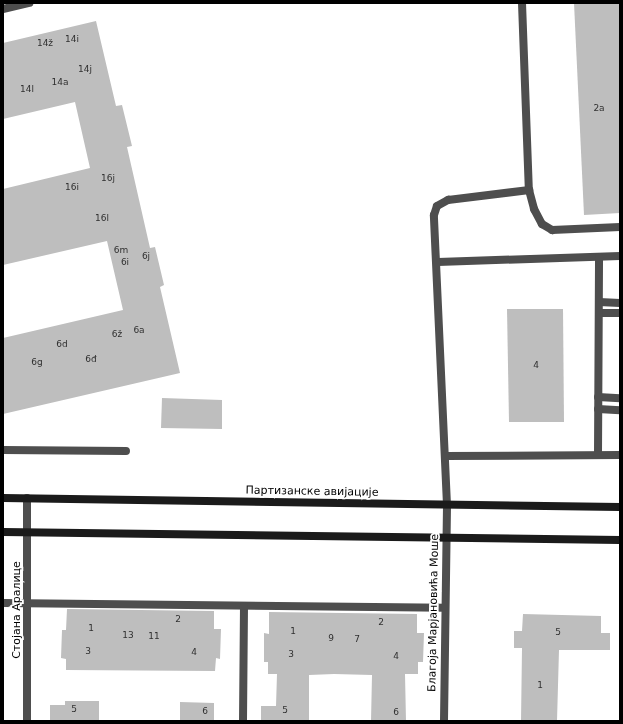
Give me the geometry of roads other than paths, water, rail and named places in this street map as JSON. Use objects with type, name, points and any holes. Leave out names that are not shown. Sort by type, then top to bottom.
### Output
[{"type":"main road","name":"Партизанске авијације","points":[[3,498],[620,507]]},
{"type":"main road","points":[[3,532],[620,540]]},
{"type":"street","points":[[3,9],[29,3]]},
{"type":"street","points":[[522,3],[530,190],[534,209],[542,224],[552,230],[620,227]]},
{"type":"street","name":"Благоја Марјановића Моше","points":[[444,721],[447,505],[438,262],[434,215],[437,206],[448,200],[530,190]]},
{"type":"street","points":[[438,262],[620,256]]},
{"type":"street","points":[[598,454],[599,257]]},
{"type":"street","points":[[599,302],[620,302]]},
{"type":"street","points":[[599,313],[620,313]]},
{"type":"street","points":[[598,398],[620,398]]},
{"type":"street","points":[[598,409],[620,410]]},
{"type":"street","points":[[3,450],[126,451]]},
{"type":"street","points":[[445,456],[620,455]]},
{"type":"street","name":"Стојана Аралице","points":[[27,498],[27,721]]},
{"type":"street","points":[[3,603],[28,602],[445,608]]},
{"type":"street","points":[[243,721],[244,606]]}]
